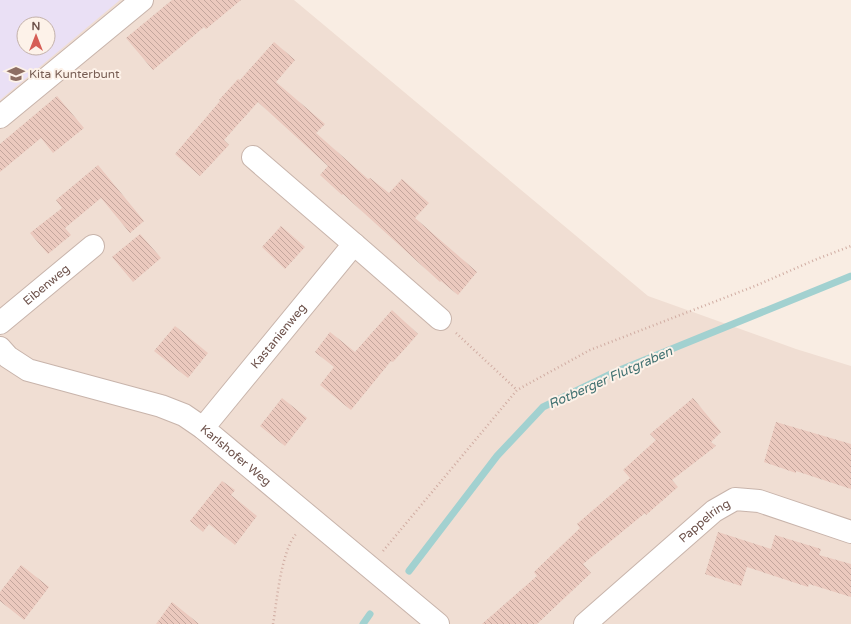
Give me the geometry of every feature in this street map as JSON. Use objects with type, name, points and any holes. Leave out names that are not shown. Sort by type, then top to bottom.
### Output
[{"type":"street","points":[[0,118],[142,0]]},
{"type":"street","points":[[254,157],[440,319]]},
{"type":"street","name":"Kastanienweg","points":[[203,428],[354,244]]},
{"type":"street","name":"Eibenweg","points":[[0,323],[93,246]]},
{"type":"street","name":"Karlshofer Weg","points":[[0,348],[8,357],[28,370],[161,406],[184,414],[311,517],[438,624]]},
{"type":"street","name":"Pappelring","points":[[585,624],[714,510],[735,500],[759,501],[851,532]]},
{"type":"path","points":[[376,572],[517,390],[590,350],[755,286],[816,259],[851,246]]},
{"type":"path","points":[[440,319],[517,390]]},
{"type":"path","points":[[273,624],[285,554],[292,539],[311,517]]},
{"type":"shaded area","points":[[0,0],[294,0],[648,296],[796,349],[851,366],[851,624],[0,624]]},
{"type":"shaded area","name":"Kita Kunterbunt","points":[[0,0],[120,0],[56,53],[56,16],[16,16],[16,56],[53,56],[0,100]]},
{"type":"building","points":[[172,0],[241,0],[206,29],[204,27],[153,70],[126,38]]},
{"type":"building","points":[[274,42],[295,60],[276,82],[325,124],[316,133],[368,179],[370,178],[389,193],[402,179],[429,203],[415,218],[477,272],[458,295],[441,281],[440,282],[320,175],[328,166],[258,102],[224,140],[229,145],[200,176],[175,154],[220,101],[219,100],[238,79],[240,80]]},
{"type":"building","points":[[57,96],[84,128],[53,153],[41,138],[0,172],[0,144]]},
{"type":"building","points":[[98,165],[144,221],[130,233],[101,198],[65,228],[71,235],[48,254],[30,233],[62,208],[56,200]]},
{"type":"building","points":[[281,226],[305,247],[285,269],[262,247]]},
{"type":"building","points":[[140,234],[161,258],[133,282],[112,257]]},
{"type":"building","points":[[392,310],[418,334],[393,362],[391,361],[351,410],[320,385],[334,367],[315,352],[330,332],[355,352]]},
{"type":"building","points":[[175,326],[208,353],[188,378],[154,351]]},
{"type":"building","points":[[282,398],[307,418],[285,446],[260,426]]},
{"type":"building","points":[[693,398],[721,432],[711,442],[716,446],[672,480],[678,487],[646,515],[645,513],[583,564],[591,573],[537,624],[482,624],[537,576],[534,572],[580,528],[577,524],[630,478],[623,470],[656,440],[650,434]]},
{"type":"building","points":[[776,422],[851,444],[851,489],[764,462]]},
{"type":"building","points":[[222,481],[235,490],[231,495],[257,516],[235,545],[209,524],[203,532],[190,521]]},
{"type":"building","points":[[718,532],[771,549],[775,535],[821,549],[819,555],[851,564],[851,597],[809,584],[808,587],[747,567],[741,586],[705,574]]},
{"type":"building","points":[[21,565],[49,587],[24,620],[0,601],[0,592]]},
{"type":"building","points":[[172,602],[199,624],[156,624]]},
{"type":"waterway","name":"Rotberger Flutgraben","points":[[409,571],[497,456],[543,407],[615,372],[851,276]]},
{"type":"waterway","name":"Rotberger Flutgraben","points":[[363,624],[370,614]]},
{"type":"place","name":"Kita Kunterbunt","points":[[16,74]]}]
